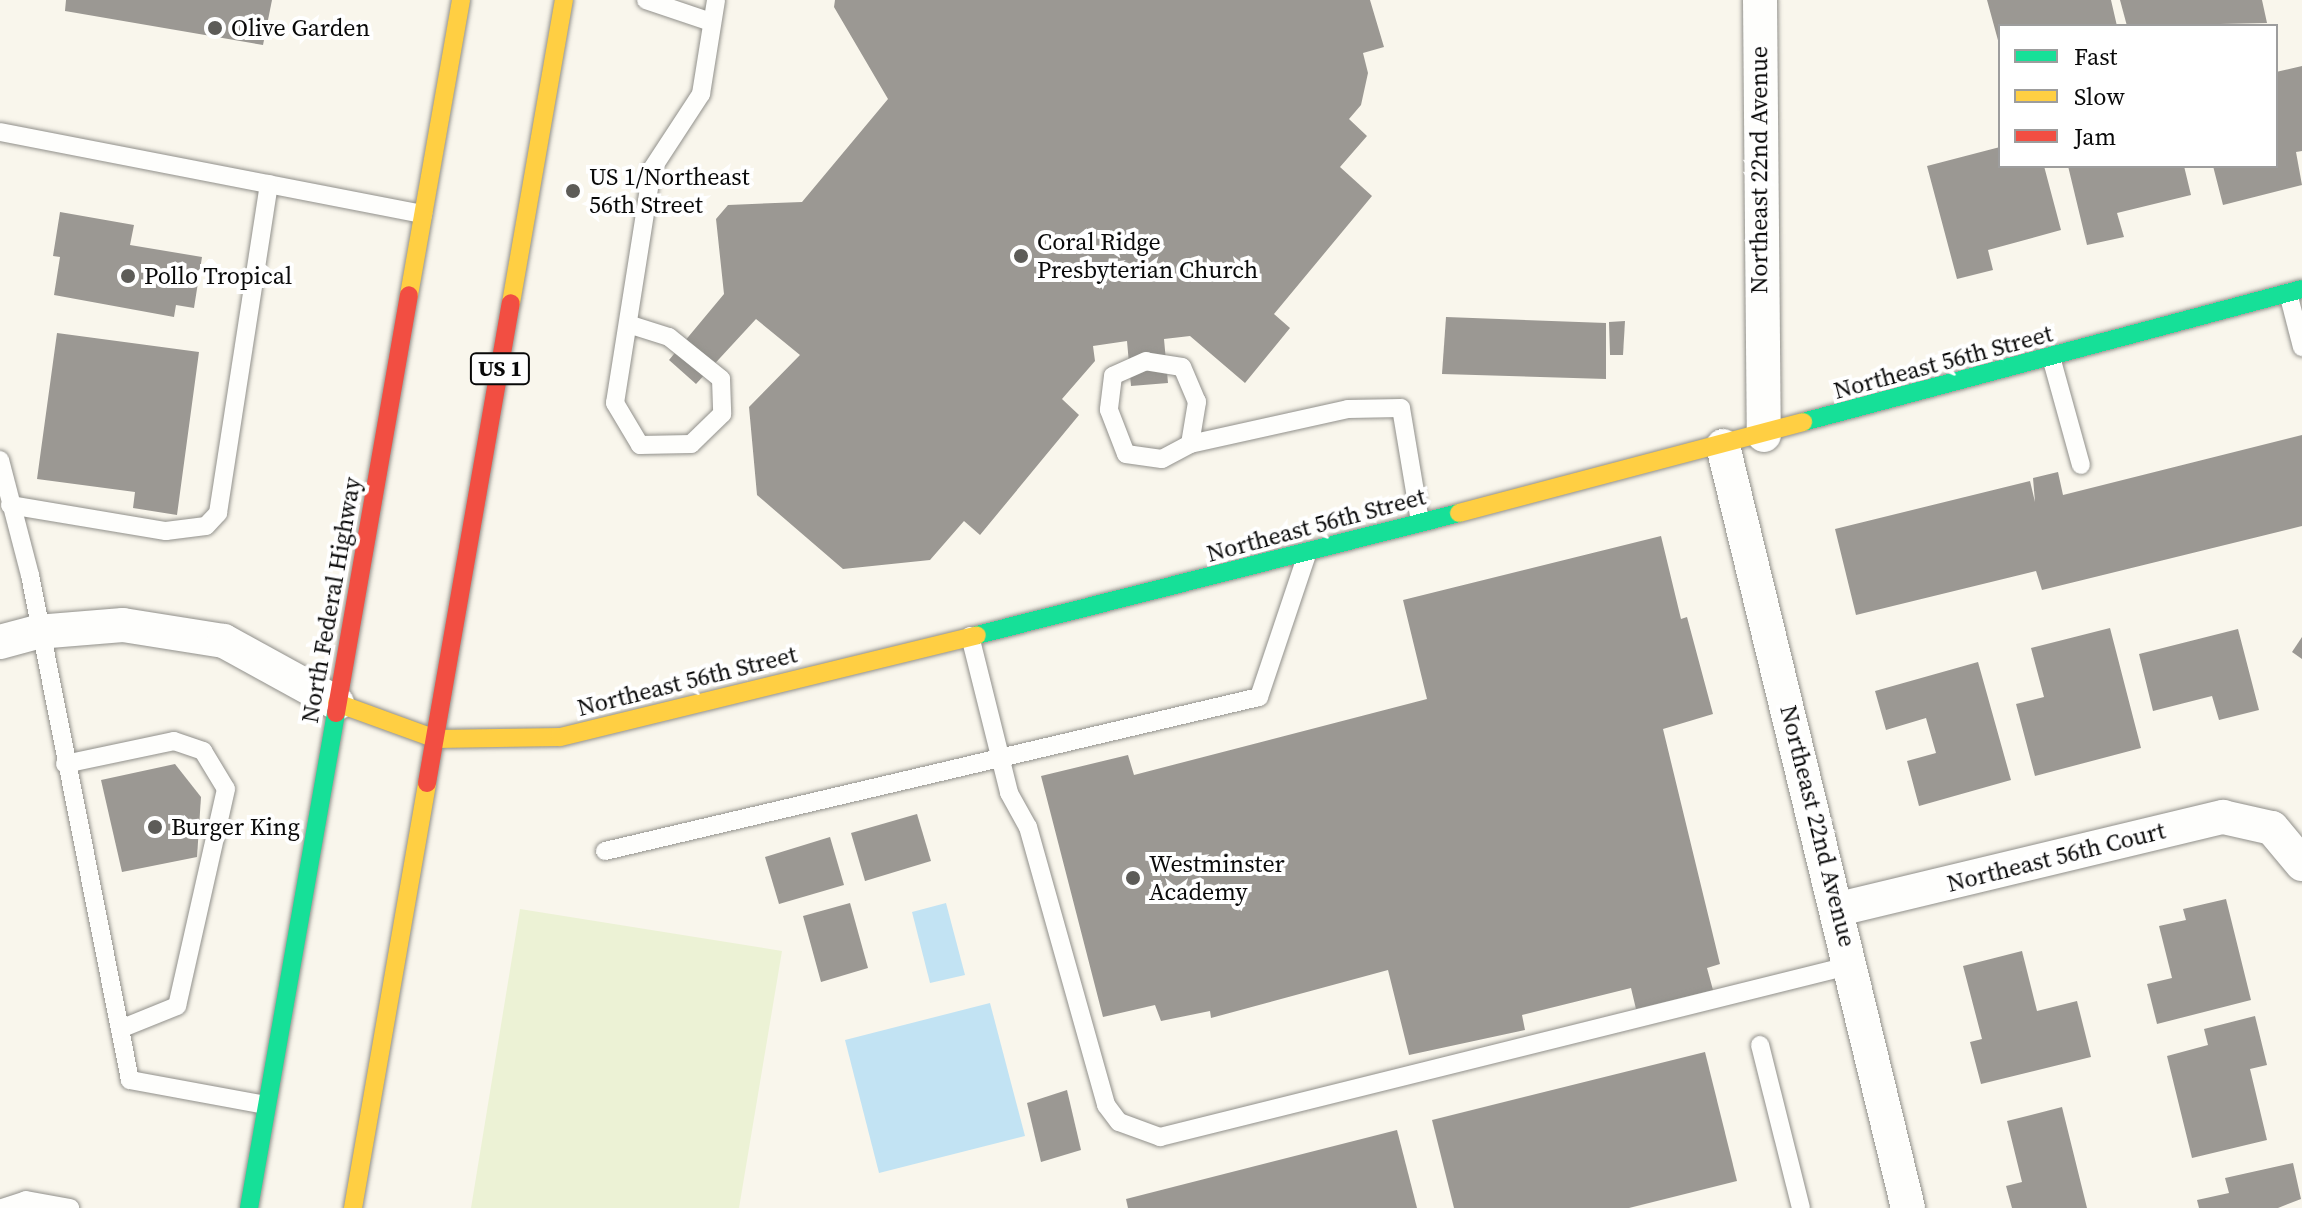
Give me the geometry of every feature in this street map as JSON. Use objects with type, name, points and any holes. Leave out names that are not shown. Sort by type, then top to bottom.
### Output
[{"type":"main road","name":"North Federal Highway","points":[[249,1208],[461,0]]},
{"type":"main road","name":"US 1","points":[[353,1208],[564,0]]},
{"type":"main road","name":"Northeast 56th Street","points":[[337,703],[436,739],[560,737],[1307,554],[1420,522],[1723,446],[2295,291]]},
{"type":"street","name":"Northeast 22nd Avenue","points":[[1760,0],[1759,358],[1764,435]]},
{"type":"street","name":"Northeast 22nd Avenue","points":[[1723,446],[1839,909],[1908,1208]]},
{"type":"street","points":[[0,642],[37,632],[123,625],[224,641],[337,703]]},
{"type":"street","name":"Northeast 56th Court","points":[[1839,909],[2223,817],[2272,828],[2302,864]]},
{"type":"lane","points":[[646,0],[711,22]]},
{"type":"lane","points":[[628,324],[669,337],[721,379],[722,414],[691,444],[640,445],[615,403],[652,169],[701,94],[716,0]]},
{"type":"lane","points":[[0,132],[423,214]]},
{"type":"lane","points":[[10,505],[166,531],[206,526],[218,513],[269,184]]},
{"type":"lane","points":[[2295,291],[2302,347]]},
{"type":"lane","points":[[2051,357],[2081,465]]},
{"type":"lane","points":[[1190,444],[1197,402],[1182,367],[1146,361],[1113,376],[1109,410],[1126,454],[1162,459],[1190,444],[1348,409],[1401,408],[1420,522]]},
{"type":"lane","points":[[0,460],[30,575],[37,632],[130,1080],[266,1105]]},
{"type":"lane","points":[[605,851],[1259,697],[1307,554]]},
{"type":"lane","points":[[970,636],[1000,760],[1028,827],[1106,1105],[1119,1122],[1160,1137],[1852,965]]},
{"type":"lane","points":[[65,764],[174,741],[203,751],[226,789],[177,1006],[120,1029]]},
{"type":"lane","points":[[1760,1045],[1801,1208]]},
{"type":"lane","points":[[2,1208],[26,1200],[70,1208]]},
{"type":"green space","points":[[520,909],[782,951],[739,1208],[471,1208]]},
{"type":"water","points":[[946,903],[965,975],[930,983],[912,912]]},
{"type":"water","points":[[990,1003],[1025,1136],[879,1173],[845,1040]]},
{"type":"building","name":"Olive Garden","points":[[66,0],[272,0],[263,45],[65,11]]},
{"type":"building","name":"Coral Ridge Presbyterian Church","points":[[835,0],[1370,0],[1384,47],[1363,53],[1368,73],[1361,105],[1349,119],[1367,136],[1340,167],[1372,196],[1274,314],[1290,328],[1245,383],[1190,336],[1164,339],[1168,383],[1131,386],[1127,341],[1093,346],[1095,361],[1062,399],[1079,415],[980,535],[964,521],[930,560],[843,569],[757,495],[749,407],[800,355],[756,319],[696,384],[669,360],[724,294],[716,219],[728,205],[802,202],[888,99],[834,7]]},
{"type":"building","points":[[1987,0],[2111,0],[2117,24],[1998,24],[1998,40]]},
{"type":"building","points":[[2120,0],[2262,0],[2267,23],[2220,24],[2126,24]]},
{"type":"building","points":[[2302,66],[2302,151],[2296,152],[2302,185],[2223,205],[2214,168],[2278,168],[2278,72]]},
{"type":"building","points":[[1998,148],[1998,168],[2045,168],[2061,230],[1988,250],[1993,270],[1957,279],[1927,166]]},
{"type":"building","points":[[2068,168],[2184,168],[2191,195],[2117,213],[2124,237],[2087,245]]},
{"type":"building","name":"Pollo Tropical","points":[[60,212],[134,225],[130,245],[202,257],[194,308],[176,305],[174,317],[54,295],[60,257],[53,256]]},
{"type":"building","points":[[1446,317],[1606,323],[1606,379],[1442,374]]},
{"type":"building","points":[[1625,321],[1623,355],[1610,355],[1609,322]]},
{"type":"building","points":[[57,333],[199,352],[177,515],[133,508],[135,492],[37,479]]},
{"type":"building","points":[[2302,435],[2302,526],[2042,590],[2036,571],[1856,615],[1835,529],[2030,481],[2035,502],[2033,478],[2058,472],[2063,495]]},
{"type":"building","points":[[1661,536],[1681,619],[1687,617],[1713,714],[1663,729],[1720,964],[1707,968],[1713,990],[1636,1009],[1631,988],[1522,1015],[1525,1030],[1409,1055],[1388,970],[1211,1018],[1210,1011],[1161,1021],[1155,1005],[1103,1017],[1041,776],[1128,755],[1134,775],[1427,699],[1403,600]]},
{"type":"building","points":[[2110,628],[2141,748],[2035,776],[2016,704],[2044,697],[2031,648]]},
{"type":"building","points":[[2238,629],[2259,710],[2219,720],[2212,696],[2153,711],[2139,654]]},
{"type":"building","points":[[2302,637],[2302,659],[2292,652]]},
{"type":"building","points":[[1978,662],[2011,780],[1919,806],[1907,761],[1936,753],[1926,718],[1886,730],[1875,691]]},
{"type":"building","name":"Burger King","points":[[175,764],[201,797],[197,857],[122,872],[101,780]]},
{"type":"building","points":[[917,814],[931,861],[865,881],[851,833]]},
{"type":"building","points":[[830,837],[844,885],[779,904],[765,857]]},
{"type":"building","points":[[2226,899],[2251,1000],[2157,1024],[2147,984],[2172,978],[2159,926],[2186,920],[2183,909]]},
{"type":"building","points":[[850,903],[868,968],[821,982],[803,916]]},
{"type":"building","points":[[2022,951],[2037,1011],[2077,1001],[2091,1057],[1981,1084],[1970,1042],[1982,1039],[1963,966]]},
{"type":"building","points":[[2255,1016],[2267,1065],[2250,1069],[2267,1140],[2192,1158],[2167,1056],[2208,1045],[2204,1029]]},
{"type":"building","points":[[1705,1052],[1737,1181],[1629,1208],[1454,1208],[1432,1120]]},
{"type":"building","points":[[1067,1090],[1081,1150],[1041,1162],[1027,1103]]},
{"type":"building","points":[[2062,1107],[2087,1208],[2012,1208],[2006,1186],[2022,1182],[2007,1121]]},
{"type":"building","points":[[1397,1130],[1417,1208],[1128,1208],[1126,1199]]},
{"type":"building","points":[[2293,1163],[2301,1199],[2278,1208],[2199,1208],[2197,1200],[2229,1193],[2225,1178]]},
{"type":"traffic: fast","points":[[1803,422],[2302,289]]},
{"type":"traffic: fast","points":[[977,635],[1459,513]]},
{"type":"traffic: fast","points":[[249,1208],[336,713]]},
{"type":"traffic: slow","points":[[409,295],[461,0]]},
{"type":"traffic: slow","points":[[511,303],[564,0]]},
{"type":"traffic: slow","points":[[1459,513],[1803,422]]},
{"type":"traffic: slow","points":[[337,703],[436,739],[560,737],[977,635]]},
{"type":"traffic: slow","points":[[353,1208],[427,783]]},
{"type":"traffic: jam","points":[[336,713],[409,295]]},
{"type":"traffic: jam","points":[[427,783],[511,303]]},
{"type":"place","name":"Olive Garden","points":[[215,28]]},
{"type":"place","name":"US 1/Northeast 56th Street","points":[[573,191]]},
{"type":"place","name":"Coral Ridge Presbyterian Church","points":[[1021,256]]},
{"type":"place","name":"Pollo Tropical","points":[[128,276]]},
{"type":"place","name":"Burger King","points":[[155,827]]},
{"type":"place","name":"Westminster Academy","points":[[1133,878]]}]
